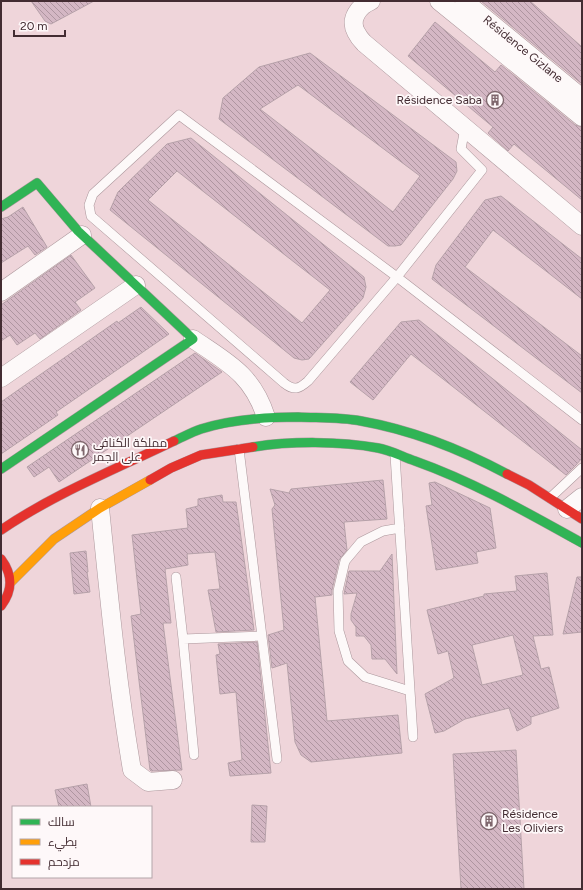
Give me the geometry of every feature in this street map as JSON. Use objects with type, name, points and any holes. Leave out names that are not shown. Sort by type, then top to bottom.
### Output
[{"type":"street","points":[[371,1],[365,4],[357,13],[353,24],[356,32],[364,43],[582,226]]},
{"type":"street","points":[[439,1],[582,117]]},
{"type":"street","name":"Résidence Gizlane","points":[[464,1],[582,98]]},
{"type":"street","points":[[1,207],[37,183],[82,235],[193,339],[239,371],[251,384],[262,404],[266,416]]},
{"type":"street","points":[[1,292],[82,235]]},
{"type":"street","points":[[1,378],[136,285]]},
{"type":"street","points":[[1,469],[193,339]]},
{"type":"street","points":[[1,530],[20,517],[79,486],[200,428],[266,416],[338,418],[362,421],[412,432],[483,461],[529,485],[575,514],[582,497]]},
{"type":"street","points":[[11,582],[54,539],[100,508],[171,468],[201,455],[266,445],[330,444],[379,448],[437,469],[516,506],[582,543]]},
{"type":"street","points":[[100,508],[111,623],[132,770],[148,782],[173,780]]},
{"type":"street","points":[[1,559],[7,567],[11,582],[10,591],[6,600],[1,606]]},
{"type":"lane","points":[[465,128],[461,149],[482,170],[396,277],[308,382],[296,389],[289,387],[92,216],[89,205],[93,194],[179,115],[396,277],[582,420]]},
{"type":"lane","points":[[239,449],[277,759]]},
{"type":"lane","points":[[395,454],[412,737]]},
{"type":"lane","points":[[550,498],[582,468]]},
{"type":"lane","points":[[400,528],[383,531],[361,542],[345,561],[338,591],[339,632],[348,661],[365,677],[410,691]]},
{"type":"lane","points":[[176,577],[194,755]]},
{"type":"lane","points":[[183,639],[262,636]]},
{"type":"building","points":[[31,1],[94,1],[51,24],[45,21]]},
{"type":"building","points":[[481,1],[530,1],[582,47],[582,84]]},
{"type":"building","name":"Résidence Saba","points":[[435,22],[495,72],[501,65],[575,125],[582,127],[582,200],[514,144],[508,151],[488,133],[493,127],[408,56]]},
{"type":"building","points":[[310,53],[456,162],[457,171],[453,179],[401,245],[388,246],[219,119],[223,98],[259,67]],"holes":[[[298,85],[420,176],[393,212],[260,109]]]},
{"type":"building","points":[[191,138],[364,277],[366,287],[363,298],[309,359],[302,360],[294,358],[110,210],[118,192],[167,144]],"holes":[[[177,171],[330,290],[302,323],[148,200]]]},
{"type":"building","points":[[501,196],[582,259],[582,299],[493,230],[465,267],[582,356],[582,393],[432,279],[436,265],[485,200]]},
{"type":"building","points":[[23,207],[47,247],[35,255],[28,246],[1,263],[1,219],[8,217]]},
{"type":"building","points":[[71,255],[95,288],[75,302],[81,310],[40,339],[35,333],[17,345],[10,335],[1,341],[1,305]]},
{"type":"building","points":[[141,307],[169,334],[56,412],[58,415],[1,454],[1,402],[117,321],[118,323]]},
{"type":"building","points":[[419,320],[582,450],[582,458],[576,465],[566,475],[411,354],[373,400],[350,382],[401,322]]},
{"type":"building","points":[[195,353],[222,372],[59,482],[49,467],[34,477],[27,467]]},
{"type":"building","points":[[383,480],[387,519],[344,522],[347,550],[339,560],[332,595],[315,597],[327,721],[398,715],[402,753],[311,762],[301,755],[295,742],[287,663],[272,668],[268,635],[284,630],[272,509],[275,505],[270,489],[289,493],[291,489]]},
{"type":"building","points":[[435,482],[490,508],[496,548],[476,552],[478,563],[436,570],[426,506],[432,505],[429,483]]},
{"type":"building","points":[[222,495],[223,502],[236,502],[254,630],[216,632],[208,590],[220,589],[215,552],[187,554],[188,565],[165,569],[171,623],[163,623],[182,770],[151,771],[131,616],[141,614],[132,535],[188,528],[186,509],[198,506],[198,499]]},
{"type":"building","points":[[86,551],[90,592],[74,594],[70,553]]},
{"type":"building","points":[[392,554],[397,674],[385,659],[372,659],[371,645],[364,636],[356,636],[356,627],[351,620],[351,614],[357,593],[344,594],[349,571],[380,571]]},
{"type":"building","points":[[547,573],[553,635],[533,636],[541,669],[549,667],[559,708],[531,717],[531,724],[517,731],[509,708],[465,719],[444,731],[435,733],[425,694],[454,678],[448,651],[438,654],[427,610],[484,596],[484,594],[517,591],[515,576]],"holes":[[[513,635],[523,675],[482,685],[472,645]]]},
{"type":"building","points":[[577,577],[582,577],[582,632],[563,634]]},
{"type":"building","points":[[257,642],[271,773],[230,776],[228,763],[242,760],[236,692],[220,694],[216,655],[220,654],[218,644]]},
{"type":"building","name":"Résidence Les Oliviers","points":[[516,750],[524,889],[461,889],[453,754]]},
{"type":"building","points":[[87,784],[91,806],[59,806],[55,790]]},
{"type":"building","points":[[252,805],[267,806],[265,842],[251,842]]},
{"type":"traffic: fast","points":[[1,207],[37,183],[78,231],[193,339],[1,469]]},
{"type":"traffic: fast","points":[[174,441],[201,429],[237,421],[286,417],[345,419],[380,425],[418,435],[454,449],[507,474]]},
{"type":"traffic: fast","points":[[253,447],[299,443],[332,443],[387,450],[437,469],[480,488],[582,543]]},
{"type":"traffic: slow","points":[[11,582],[54,539],[100,508],[150,480]]},
{"type":"traffic: jam","points":[[1,530],[64,493],[174,441]]},
{"type":"traffic: jam","points":[[150,480],[171,468],[201,455],[253,447]]},
{"type":"traffic: jam","points":[[507,474],[529,485],[582,519]]},
{"type":"traffic: jam","points":[[1,559],[8,571],[10,582],[8,594],[1,606]]},
{"type":"place","name":"Résidence Saba","points":[[495,100]]},
{"type":"place","name":"مملكة الكنافى على الجمر","points":[[80,450]]},
{"type":"place","name":"Résidence Les Oliviers","points":[[489,821]]}]
